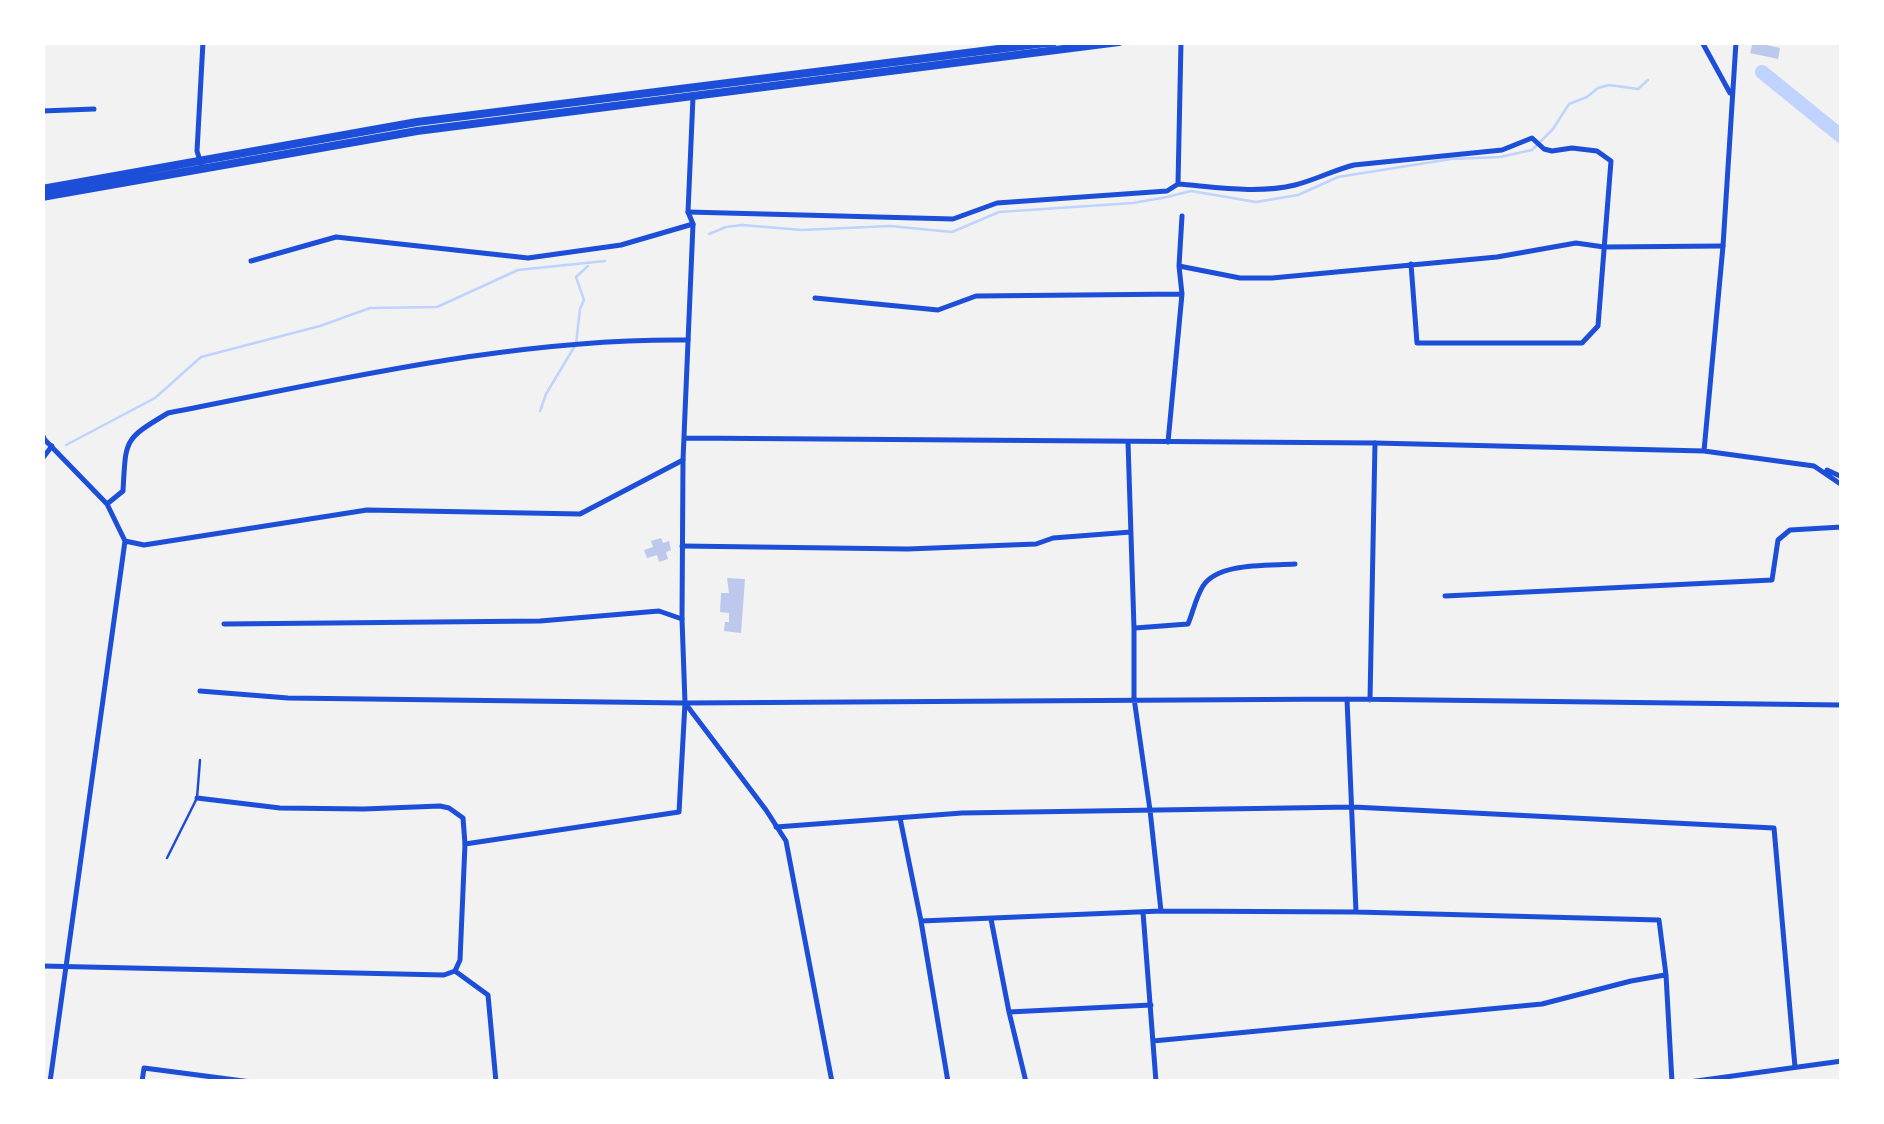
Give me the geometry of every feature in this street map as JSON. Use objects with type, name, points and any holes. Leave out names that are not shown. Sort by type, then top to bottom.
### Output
[{"type":"main road","points":[[42,198],[417,122],[1054,42]]},
{"type":"main road","points":[[42,188],[417,132],[1119,42]]},
{"type":"main road","points":[[692,86],[693,97]]},
{"type":"street","points":[[202,164],[197,151],[203,42]]},
{"type":"street","points":[[1178,184],[1181,42]]},
{"type":"street","points":[[1702,42],[1731,96]]},
{"type":"street","points":[[1704,451],[1736,42]]},
{"type":"street","points":[[465,844],[679,812],[693,97]]},
{"type":"street","points":[[42,111],[94,109]]},
{"type":"street","points":[[688,212],[953,219],[997,203],[1167,190],[1178,184],[1261,190],[1296,185],[1354,165],[1502,150],[1532,138],[1552,150],[1597,151],[1610,161],[1598,326],[1582,343],[1416,343],[1411,264]]},
{"type":"street","points":[[1168,442],[1182,294],[1182,216]]},
{"type":"street","points":[[251,261],[336,237],[528,258],[621,245],[692,224]]},
{"type":"street","points":[[1179,266],[1240,278],[1272,278],[1497,257],[1576,243],[1723,246]]},
{"type":"street","points":[[815,298],[938,310],[976,296],[1182,294]]},
{"type":"street","points":[[107,504],[123,490],[126,450],[135,433],[168,413],[459,357],[623,340],[688,340]]},
{"type":"street","points":[[684,438],[1375,443],[1704,451],[1814,466],[1842,477]]},
{"type":"street","points":[[44,439],[107,504],[126,541],[50,1082]]},
{"type":"street","points":[[1128,442],[1134,698],[1161,911]]},
{"type":"street","points":[[1370,700],[1375,443]]},
{"type":"street","points":[[42,459],[52,446]]},
{"type":"street","points":[[126,541],[144,545],[367,510],[580,514],[683,460]]},
{"type":"street","points":[[1814,466],[1842,485]]},
{"type":"street","points":[[1445,596],[1772,580],[1778,540],[1790,530],[1842,526]]},
{"type":"street","points":[[682,546],[908,549],[1036,544],[1053,538],[1132,532]]},
{"type":"street","points":[[1134,628],[1188,624],[1204,585],[1226,569],[1295,564]]},
{"type":"street","points":[[224,624],[540,622],[659,611],[682,619]]},
{"type":"street","points":[[200,691],[288,698],[684,703],[1347,698],[1842,705]]},
{"type":"street","points":[[1347,698],[1356,912]]},
{"type":"street","points":[[684,703],[786,841],[832,1082]]},
{"type":"street","points":[[197,798],[280,808],[449,808],[463,818],[465,844],[460,960],[456,971]]},
{"type":"street","points":[[776,826],[962,814],[1353,807],[1774,828],[1795,1067]]},
{"type":"street","points":[[900,818],[948,1082]]},
{"type":"street","points":[[921,921],[1161,911],[1659,920],[1672,1082]]},
{"type":"street","points":[[1143,912],[1156,1082]]},
{"type":"street","points":[[991,919],[1026,1082]]},
{"type":"street","points":[[42,966],[444,975],[456,971]]},
{"type":"street","points":[[456,971],[488,996],[496,1082]]},
{"type":"street","points":[[1153,1041],[1542,1004],[1666,975]]},
{"type":"street","points":[[1009,1012],[1151,1005]]},
{"type":"street","points":[[1689,1082],[1842,1060]]},
{"type":"street","points":[[142,1082],[144,1068],[251,1082]]},
{"type":"lane","points":[[166,858],[197,798],[200,760]]},
{"type":"building","points":[[1753,42],[1780,48],[1778,59],[1750,53]]},
{"type":"building","points":[[661,538],[663,543],[669,541],[668,559],[659,562],[657,555],[647,558],[644,550],[653,547],[651,541]]},
{"type":"building","points":[[727,578],[745,579],[741,633],[724,631],[729,613],[720,612],[721,593],[729,593]]},
{"type":"waterway","points":[[1762,72],[1842,137]]},
{"type":"waterway","points":[[709,234],[742,225],[802,230],[890,226],[952,232],[999,212],[1133,203],[1191,191],[1256,202],[1298,195],[1338,177],[1532,150],[1553,129],[1569,104],[1598,88],[1609,85],[1638,89],[1648,80]]},
{"type":"waterway","points":[[66,445],[155,398],[201,357],[320,326],[370,308],[437,307],[518,270],[605,261]]},
{"type":"waterway","points":[[540,411],[576,344],[584,300],[576,277],[588,266]]}]
